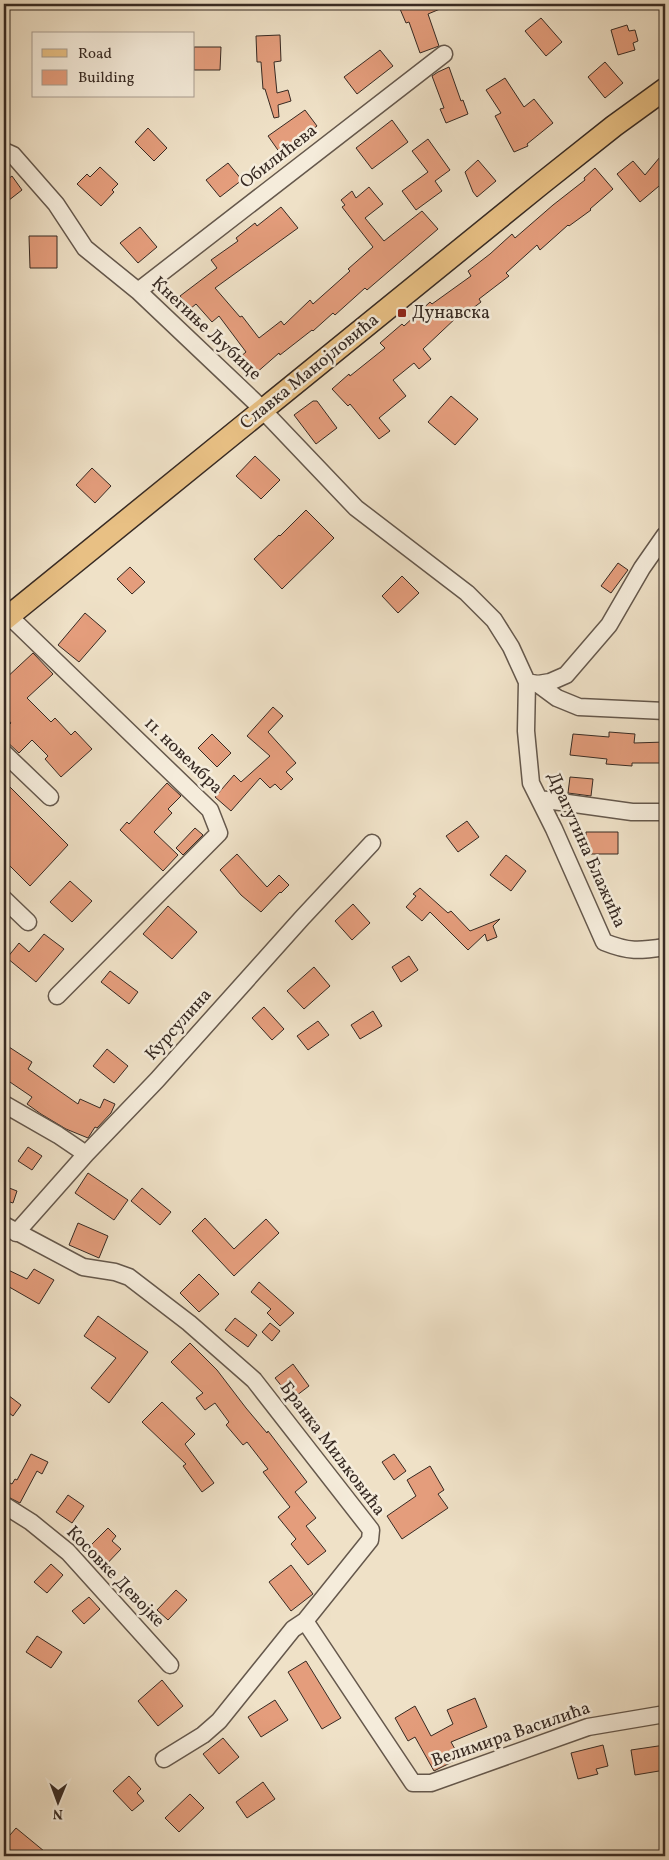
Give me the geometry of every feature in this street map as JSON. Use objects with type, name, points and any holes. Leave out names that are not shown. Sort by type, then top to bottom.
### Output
[{"type":"main road","name":"Славка Манојловића","points":[[6,618],[578,154],[665,89]]},
{"type":"street","name":"Обилићева","points":[[138,292],[444,54]]},
{"type":"street","name":"Кнегиње Љубице","points":[[4,151],[12,155],[56,204],[85,248],[138,292],[262,409],[356,508],[467,593],[494,620],[532,683]]},
{"type":"street","points":[[532,683],[550,682],[566,675],[609,625],[642,568],[665,535]]},
{"type":"street","name":"11. новембра","points":[[6,618],[210,810],[219,833],[57,996]]},
{"type":"street","points":[[532,683],[557,698],[579,707],[665,711]]},
{"type":"street","name":"Драгутина Блажића","points":[[532,683],[526,731],[532,783],[604,942],[620,948],[637,951],[665,947]]},
{"type":"street","points":[[4,753],[50,797]]},
{"type":"street","points":[[540,799],[632,812],[665,812]]},
{"type":"street","name":"Курсулина","points":[[10,1229],[157,1080],[372,843]]},
{"type":"street","points":[[4,899],[28,922]]},
{"type":"street","points":[[4,1104],[58,1135],[86,1154]]},
{"type":"street","name":"Бранка Миљковића","points":[[10,1229],[83,1267],[128,1276],[189,1323],[254,1380],[371,1530],[370,1540],[305,1621],[293,1629],[219,1722],[203,1735],[164,1759]]},
{"type":"street","name":"Косовке Девојке","points":[[4,1505],[31,1522],[68,1552],[170,1665]]},
{"type":"street","name":"Велимира Василића","points":[[305,1621],[413,1782],[431,1783],[588,1727],[665,1714]]},
{"type":"building","points":[[414,4],[452,4],[428,14],[439,46],[420,53],[409,22],[406,23],[400,9]]},
{"type":"building","points":[[541,18],[562,42],[546,56],[525,31]]},
{"type":"building","points":[[627,25],[629,31],[635,30],[638,41],[633,43],[635,50],[618,55],[611,30]]},
{"type":"building","points":[[280,35],[281,61],[274,62],[277,93],[288,90],[291,101],[278,105],[279,117],[274,118],[265,89],[263,89],[261,62],[257,62],[256,36]]},
{"type":"building","points":[[195,47],[221,47],[220,70],[195,70]]},
{"type":"building","points":[[380,50],[393,66],[357,94],[344,77]]},
{"type":"building","points":[[605,62],[623,83],[605,98],[588,77]]},
{"type":"building","points":[[449,67],[461,101],[463,100],[468,114],[446,123],[440,109],[444,108],[432,76]]},
{"type":"building","points":[[505,78],[524,107],[534,99],[553,123],[527,144],[528,146],[514,152],[495,116],[501,113],[486,90]]},
{"type":"building","points":[[305,110],[317,126],[280,153],[268,136]]},
{"type":"building","points":[[392,120],[408,142],[372,169],[356,148]]},
{"type":"building","points":[[148,128],[167,148],[154,161],[135,142]]},
{"type":"building","points":[[428,139],[450,170],[435,181],[442,191],[416,210],[402,191],[428,172],[412,151]]},
{"type":"building","points":[[665,151],[665,181],[640,202],[617,174],[633,161],[645,175]]},
{"type":"building","points":[[478,160],[496,181],[477,197],[465,172]]},
{"type":"building","points":[[228,163],[242,180],[220,197],[206,180]]},
{"type":"building","points":[[100,167],[118,184],[112,190],[114,192],[101,206],[77,184],[87,174],[90,177]]},
{"type":"building","points":[[595,168],[613,189],[591,210],[568,225],[540,250],[537,245],[506,273],[509,276],[479,299],[481,302],[460,318],[458,316],[423,349],[431,359],[419,369],[414,363],[393,380],[406,396],[379,418],[390,431],[379,439],[350,404],[348,406],[332,389],[385,348],[380,343],[402,324],[404,326],[430,302],[432,304],[471,276],[468,271],[512,234],[515,238],[585,180],[584,178]]},
{"type":"building","points":[[12,176],[22,190],[4,204],[4,182]]},
{"type":"building","points":[[369,187],[383,204],[365,218],[384,241],[422,211],[438,229],[367,290],[365,288],[335,315],[333,313],[313,331],[280,355],[279,353],[255,374],[240,357],[246,352],[219,316],[212,322],[196,304],[190,309],[180,296],[217,268],[211,260],[238,241],[236,238],[255,223],[257,226],[281,207],[298,228],[215,288],[240,317],[242,316],[259,338],[281,321],[284,325],[310,300],[313,304],[350,271],[348,269],[373,247],[342,207],[345,205],[341,200],[352,191],[356,198]]},
{"type":"building","points":[[140,227],[157,247],[138,263],[120,243]]},
{"type":"building","points":[[29,236],[57,236],[57,268],[30,268]]},
{"type":"building","points":[[451,396],[478,419],[455,445],[428,422]]},
{"type":"building","points":[[313,401],[317,401],[337,428],[316,444],[294,415]]},
{"type":"building","points":[[255,456],[280,480],[261,499],[236,476]]},
{"type":"building","points":[[92,468],[111,486],[95,503],[76,485]]},
{"type":"building","points":[[306,510],[334,538],[282,589],[254,559]]},
{"type":"building","points":[[618,563],[628,570],[611,593],[601,586]]},
{"type":"building","points":[[130,567],[145,582],[132,594],[117,579]]},
{"type":"building","points":[[402,576],[419,593],[398,613],[382,596]]},
{"type":"building","points":[[85,613],[106,631],[79,662],[58,645]]},
{"type":"building","points":[[33,653],[53,674],[27,698],[51,722],[55,718],[71,735],[75,731],[92,749],[61,777],[45,759],[48,756],[32,740],[19,753],[4,739],[4,730],[11,723],[4,715],[4,680]]},
{"type":"building","points":[[273,707],[283,716],[268,732],[296,763],[286,772],[293,779],[281,790],[275,784],[270,788],[260,778],[231,811],[215,797],[234,775],[241,782],[270,756],[247,736]]},
{"type":"building","points":[[609,732],[635,734],[634,743],[665,742],[665,763],[632,763],[632,766],[606,764],[607,759],[570,755],[573,734],[609,737]]},
{"type":"building","points":[[212,734],[231,753],[217,767],[198,748]]},
{"type":"building","points":[[570,777],[593,779],[591,796],[568,793]]},
{"type":"building","points":[[167,783],[181,796],[168,809],[172,813],[154,832],[178,855],[163,871],[120,830],[127,822],[129,824]]},
{"type":"building","points":[[9,786],[68,845],[30,886],[4,860],[4,792]]},
{"type":"building","points":[[467,821],[479,837],[458,852],[446,836]]},
{"type":"building","points":[[195,828],[203,835],[183,855],[176,848]]},
{"type":"building","points":[[586,832],[618,832],[618,854],[586,854]]},
{"type":"building","points":[[237,854],[267,887],[279,875],[289,885],[261,912],[241,895],[220,870]]},
{"type":"building","points":[[506,855],[526,871],[511,891],[490,875]]},
{"type":"building","points":[[70,881],[92,901],[72,922],[50,902]]},
{"type":"building","points":[[420,888],[448,913],[451,911],[470,931],[500,919],[493,926],[497,937],[487,941],[485,934],[468,950],[430,912],[422,921],[406,907],[416,896],[413,894]]},
{"type":"building","points":[[353,904],[370,923],[352,940],[335,921]]},
{"type":"building","points":[[168,906],[197,932],[172,959],[143,934]]},
{"type":"building","points":[[44,934],[64,949],[36,982],[7,958],[19,943],[29,952]]},
{"type":"building","points":[[409,956],[418,970],[401,982],[392,967]]},
{"type":"building","points":[[314,967],[330,986],[304,1009],[287,991]]},
{"type":"building","points":[[110,971],[138,992],[129,1004],[101,982]]},
{"type":"building","points":[[264,1007],[284,1029],[272,1040],[252,1018]]},
{"type":"building","points":[[373,1011],[382,1026],[360,1039],[351,1025]]},
{"type":"building","points":[[318,1021],[329,1035],[308,1050],[297,1036]]},
{"type":"building","points":[[9,1047],[32,1062],[28,1069],[78,1104],[80,1099],[100,1108],[104,1099],[115,1104],[111,1113],[97,1128],[95,1127],[88,1138],[66,1129],[41,1114],[27,1104],[32,1097],[4,1078],[4,1054]]},
{"type":"building","points":[[107,1049],[128,1066],[114,1083],[93,1066]]},
{"type":"building","points":[[28,1147],[42,1156],[32,1170],[18,1161]]},
{"type":"building","points":[[88,1173],[128,1200],[114,1220],[75,1193]]},
{"type":"building","points":[[4,1186],[17,1191],[13,1203],[4,1200]]},
{"type":"building","points":[[142,1188],[171,1212],[160,1225],[131,1201]]},
{"type":"building","points":[[205,1218],[234,1249],[266,1219],[279,1233],[234,1276],[192,1231]]},
{"type":"building","points":[[78,1223],[108,1236],[99,1258],[69,1245]]},
{"type":"building","points":[[4,1268],[27,1279],[34,1269],[54,1280],[39,1304],[4,1284]]},
{"type":"building","points":[[199,1274],[219,1294],[199,1312],[180,1293]]},
{"type":"building","points":[[259,1282],[294,1313],[280,1326],[267,1313],[271,1309],[251,1292]]},
{"type":"building","points":[[98,1316],[148,1352],[109,1403],[91,1388],[116,1358],[84,1336]]},
{"type":"building","points":[[235,1318],[257,1335],[248,1347],[225,1330]]},
{"type":"building","points":[[270,1323],[280,1331],[272,1341],[262,1332]]},
{"type":"building","points":[[190,1343],[217,1370],[267,1433],[268,1431],[307,1482],[295,1492],[316,1518],[306,1526],[326,1551],[308,1565],[291,1544],[296,1539],[278,1517],[290,1507],[263,1472],[268,1469],[247,1442],[243,1445],[226,1425],[229,1422],[215,1403],[205,1410],[196,1398],[203,1393],[171,1362]]},
{"type":"building","points":[[293,1364],[309,1386],[292,1399],[275,1378]]},
{"type":"building","points":[[4,1392],[21,1405],[13,1416],[4,1409]]},
{"type":"building","points":[[162,1402],[195,1434],[185,1444],[214,1483],[202,1492],[183,1466],[186,1464],[142,1422]]},
{"type":"building","points":[[31,1454],[48,1462],[42,1474],[37,1471],[20,1503],[4,1495],[4,1480],[12,1484],[15,1479],[17,1480]]},
{"type":"building","points":[[394,1454],[406,1471],[394,1480],[382,1462]]},
{"type":"building","points":[[430,1466],[444,1490],[438,1494],[448,1508],[402,1539],[387,1516],[416,1496],[407,1480]]},
{"type":"building","points":[[68,1495],[84,1506],[72,1523],[56,1512]]},
{"type":"building","points":[[108,1528],[116,1536],[112,1541],[121,1549],[101,1570],[88,1557],[95,1551],[90,1546]]},
{"type":"building","points":[[51,1564],[63,1575],[47,1593],[34,1582]]},
{"type":"building","points":[[291,1565],[313,1594],[291,1611],[269,1582]]},
{"type":"building","points":[[176,1590],[187,1600],[168,1620],[157,1610]]},
{"type":"building","points":[[89,1597],[100,1609],[84,1624],[72,1611]]},
{"type":"building","points":[[37,1636],[62,1652],[51,1668],[26,1652]]},
{"type":"building","points":[[306,1661],[341,1718],[322,1729],[288,1672]]},
{"type":"building","points":[[162,1680],[183,1706],[158,1726],[138,1701]]},
{"type":"building","points":[[475,1698],[487,1727],[451,1742],[460,1758],[434,1771],[415,1737],[408,1741],[395,1718],[415,1706],[431,1736],[453,1724],[447,1710]]},
{"type":"building","points":[[275,1700],[288,1720],[261,1737],[248,1717]]},
{"type":"building","points":[[223,1738],[239,1757],[219,1774],[203,1754]]},
{"type":"building","points":[[603,1745],[608,1766],[596,1769],[598,1774],[578,1779],[571,1753]]},
{"type":"building","points":[[665,1745],[665,1770],[635,1775],[631,1750]]},
{"type":"building","points":[[129,1776],[141,1789],[137,1793],[144,1801],[132,1811],[113,1791]]},
{"type":"building","points":[[263,1782],[275,1799],[247,1818],[236,1802]]},
{"type":"building","points":[[190,1794],[204,1808],[179,1832],[165,1818]]},
{"type":"building","points":[[16,1828],[50,1856],[4,1856],[4,1842]]},
{"type":"place","name":"Дунавска","points":[[402,313]]}]
